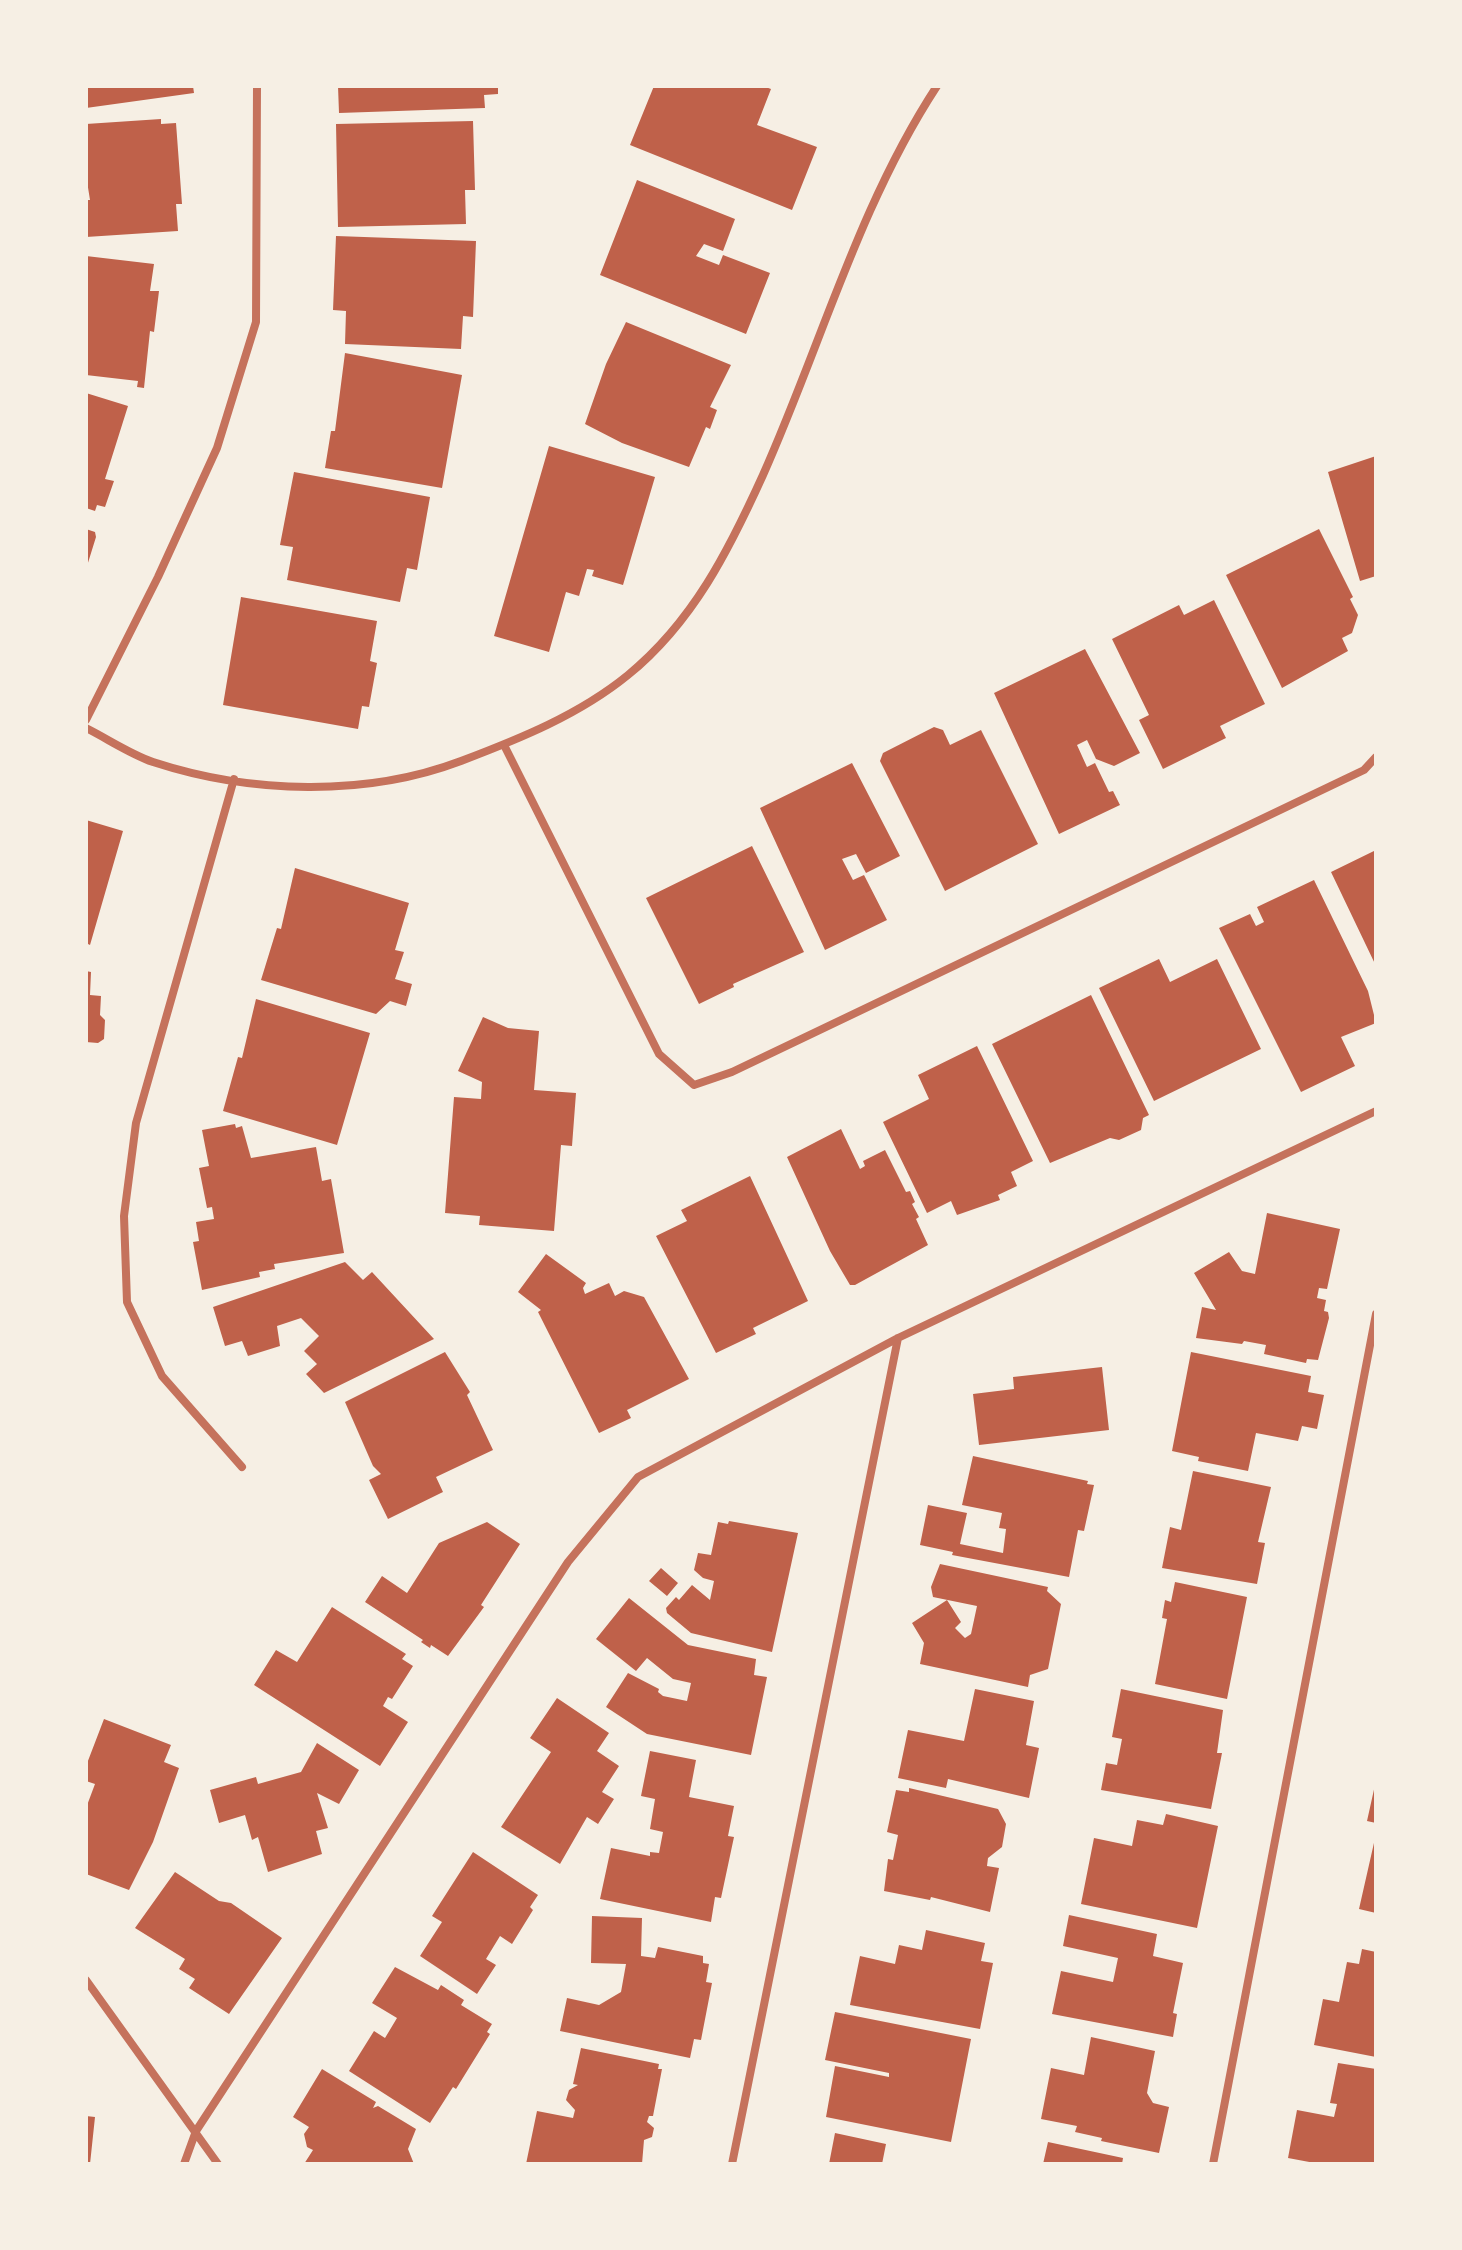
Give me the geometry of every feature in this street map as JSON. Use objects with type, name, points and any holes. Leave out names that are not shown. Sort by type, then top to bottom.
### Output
[{"type":"street","points":[[86,720],[158,577],[217,448],[256,322],[257,86]]},
{"type":"street","points":[[86,728],[152,762],[234,779],[328,789],[416,778],[504,745],[569,714],[627,676],[678,626],[725,558],[786,424],[877,194],[906,133],[937,86]]},
{"type":"street","points":[[504,745],[659,1054],[694,1085],[732,1072],[1364,770],[1376,757]]},
{"type":"street","points":[[234,779],[136,1123],[124,1216],[127,1302],[162,1376],[242,1467]]},
{"type":"street","points":[[184,2164],[196,2131],[568,1562],[638,1477],[898,1338],[1376,1111]]},
{"type":"street","points":[[1213,2164],[1376,1314]]},
{"type":"street","points":[[732,2164],[898,1338]]},
{"type":"street","points":[[86,1980],[218,2164]]},
{"type":"building","points":[[86,86],[193,86],[194,93],[86,108]]},
{"type":"building","points":[[338,86],[498,86],[498,94],[484,95],[485,108],[339,113]]},
{"type":"building","points":[[654,86],[763,86],[771,89],[757,125],[817,147],[792,210],[630,145]]},
{"type":"building","points":[[161,119],[161,124],[176,123],[182,204],[176,204],[178,231],[86,237],[86,200],[90,200],[86,175],[86,124]]},
{"type":"building","points":[[473,121],[475,190],[465,190],[466,224],[338,227],[336,124]]},
{"type":"building","points":[[637,180],[735,219],[723,251],[704,244],[696,256],[719,265],[723,255],[770,273],[746,334],[600,275]]},
{"type":"building","points":[[336,236],[476,241],[473,317],[463,316],[461,349],[345,344],[346,311],[333,310]]},
{"type":"building","points":[[86,256],[154,264],[150,291],[159,291],[154,332],[150,331],[144,388],[137,387],[138,381],[86,375]]},
{"type":"building","points":[[626,322],[731,365],[710,407],[717,410],[710,429],[706,427],[689,467],[622,443],[585,424],[606,364]]},
{"type":"building","points":[[345,353],[462,375],[442,488],[325,468],[331,431],[335,431]]},
{"type":"building","points":[[86,393],[128,406],[105,479],[114,481],[105,507],[97,505],[95,511],[86,508]]},
{"type":"building","points":[[549,446],[655,477],[623,585],[592,576],[594,570],[587,569],[579,596],[566,592],[549,652],[494,636]]},
{"type":"building","points":[[1376,456],[1376,576],[1360,581],[1328,472]]},
{"type":"building","points":[[294,472],[430,497],[417,570],[407,568],[400,602],[287,580],[293,547],[280,545]]},
{"type":"building","points":[[86,529],[95,532],[96,537],[87,566]]},
{"type":"building","points":[[1319,529],[1353,597],[1350,599],[1358,615],[1352,633],[1342,638],[1348,651],[1282,688],[1226,575]]},
{"type":"building","points":[[241,597],[377,621],[370,661],[377,663],[369,707],[362,706],[358,729],[223,705]]},
{"type":"building","points":[[1214,600],[1265,704],[1220,726],[1226,738],[1163,769],[1139,720],[1149,715],[1112,639],[1179,605],[1184,615]]},
{"type":"building","points":[[1085,649],[1140,753],[1114,766],[1096,759],[1087,740],[1077,745],[1087,767],[1095,763],[1109,792],[1113,791],[1120,805],[1059,834],[994,693]]},
{"type":"building","points":[[934,727],[943,730],[950,745],[981,730],[1038,844],[945,891],[880,761],[883,753]]},
{"type":"building","points":[[852,763],[900,856],[866,873],[856,854],[842,859],[853,880],[864,875],[887,920],[825,950],[760,808]]},
{"type":"building","points":[[86,820],[123,831],[90,945],[86,943]]},
{"type":"building","points":[[752,846],[804,952],[733,984],[734,987],[699,1004],[646,898]]},
{"type":"building","points":[[1376,850],[1376,966],[1331,872]]},
{"type":"building","points":[[295,868],[409,903],[395,950],[404,952],[395,979],[412,984],[406,1006],[390,1001],[376,1014],[261,980],[277,928],[281,929]]},
{"type":"building","points":[[1314,880],[1368,991],[1376,1023],[1341,1037],[1355,1066],[1301,1092],[1219,928],[1250,914],[1256,926],[1264,922],[1257,907]]},
{"type":"building","points":[[1159,959],[1170,982],[1217,959],[1261,1049],[1154,1101],[1099,988]]},
{"type":"building","points":[[86,971],[91,972],[90,995],[101,996],[100,1015],[105,1020],[104,1039],[98,1043],[86,1042]]},
{"type":"building","points":[[1091,995],[1149,1115],[1143,1118],[1141,1130],[1119,1140],[1110,1138],[1050,1163],[992,1044]]},
{"type":"building","points":[[256,999],[370,1033],[337,1145],[223,1111],[238,1057],[242,1058]]},
{"type":"building","points":[[483,1017],[508,1028],[539,1031],[534,1090],[576,1093],[572,1146],[561,1145],[554,1231],[479,1225],[480,1216],[445,1213],[454,1097],[481,1099],[482,1082],[458,1071]]},
{"type":"building","points":[[977,1046],[1033,1161],[1011,1172],[1017,1186],[998,1195],[1000,1200],[957,1215],[951,1201],[927,1213],[883,1122],[929,1099],[918,1075]]},
{"type":"building","points":[[235,1124],[236,1128],[242,1126],[251,1158],[316,1147],[322,1181],[331,1179],[344,1253],[274,1264],[275,1269],[259,1272],[260,1277],[202,1290],[193,1242],[199,1241],[196,1222],[214,1219],[212,1207],[207,1208],[199,1168],[209,1166],[202,1130]]},
{"type":"building","points":[[841,1129],[860,1169],[865,1166],[863,1161],[885,1150],[906,1192],[910,1191],[915,1202],[912,1204],[919,1217],[916,1219],[928,1245],[855,1285],[850,1285],[830,1251],[787,1157]]},
{"type":"building","points":[[750,1176],[808,1301],[753,1328],[756,1334],[716,1353],[656,1236],[687,1221],[681,1210]]},
{"type":"building","points":[[1267,1213],[1340,1229],[1327,1289],[1319,1288],[1317,1298],[1326,1300],[1324,1311],[1328,1312],[1329,1318],[1318,1360],[1307,1359],[1306,1363],[1264,1354],[1266,1345],[1244,1341],[1242,1344],[1196,1338],[1202,1307],[1216,1310],[1194,1273],[1229,1252],[1242,1271],[1255,1274]]},
{"type":"building","points":[[546,1254],[586,1283],[583,1288],[585,1294],[609,1283],[615,1296],[624,1291],[644,1297],[689,1379],[627,1410],[631,1418],[599,1433],[538,1312],[541,1310],[518,1292]]},
{"type":"building","points":[[345,1262],[363,1280],[372,1272],[434,1339],[324,1393],[306,1374],[317,1364],[304,1351],[319,1336],[301,1318],[277,1326],[280,1346],[248,1356],[242,1341],[225,1346],[213,1307]]},
{"type":"building","points":[[445,1352],[470,1392],[467,1395],[493,1450],[436,1477],[443,1492],[388,1519],[369,1480],[381,1474],[373,1466],[345,1402]]},
{"type":"building","points":[[1191,1352],[1311,1376],[1308,1392],[1324,1395],[1317,1429],[1302,1426],[1298,1441],[1256,1433],[1248,1471],[1198,1461],[1199,1457],[1172,1451]]},
{"type":"building","points":[[1102,1367],[1109,1430],[979,1445],[973,1394],[1014,1389],[1013,1377]]},
{"type":"building","points":[[973,1456],[1088,1481],[1087,1484],[1094,1485],[1084,1531],[1078,1530],[1069,1577],[952,1555],[953,1552],[920,1545],[928,1505],[967,1513],[960,1544],[1003,1553],[1006,1529],[999,1528],[1002,1513],[962,1505]]},
{"type":"building","points":[[1193,1471],[1271,1487],[1258,1542],[1265,1543],[1257,1584],[1162,1568],[1170,1527],[1181,1530]]},
{"type":"building","points":[[729,1521],[798,1533],[772,1652],[691,1633],[667,1613],[666,1608],[676,1597],[679,1600],[692,1585],[710,1600],[714,1581],[703,1578],[694,1570],[698,1553],[711,1555],[718,1522],[728,1524]]},
{"type":"building","points":[[487,1522],[520,1544],[481,1605],[484,1607],[448,1656],[431,1645],[430,1648],[421,1642],[423,1640],[365,1602],[382,1576],[407,1593],[439,1543]]},
{"type":"building","points":[[940,1564],[1048,1587],[1047,1591],[1061,1604],[1048,1669],[1030,1675],[1028,1687],[920,1664],[924,1643],[912,1623],[947,1600],[961,1622],[955,1628],[965,1638],[971,1634],[977,1606],[933,1597],[931,1587]]},
{"type":"building","points":[[661,1568],[678,1583],[667,1596],[649,1581]]},
{"type":"building","points":[[1175,1582],[1247,1597],[1227,1699],[1155,1684],[1167,1619],[1162,1618],[1165,1600],[1171,1602]]},
{"type":"building","points":[[629,1598],[688,1645],[756,1659],[754,1675],[767,1677],[751,1755],[647,1734],[606,1707],[628,1673],[659,1689],[663,1696],[687,1701],[691,1683],[673,1679],[647,1658],[636,1671],[596,1639]]},
{"type":"building","points":[[332,1607],[406,1654],[402,1659],[413,1666],[392,1699],[388,1697],[383,1706],[408,1722],[380,1766],[254,1685],[276,1650],[297,1662]]},
{"type":"building","points":[[975,1689],[1034,1701],[1026,1745],[1039,1748],[1029,1798],[948,1779],[946,1788],[898,1778],[908,1730],[964,1741]]},
{"type":"building","points":[[1121,1689],[1223,1710],[1217,1753],[1222,1753],[1211,1809],[1101,1790],[1106,1763],[1117,1765],[1122,1739],[1112,1737]]},
{"type":"building","points":[[557,1698],[609,1733],[597,1751],[619,1766],[602,1792],[614,1799],[598,1824],[587,1817],[560,1864],[501,1827],[551,1752],[530,1738]]},
{"type":"building","points":[[104,1719],[171,1745],[164,1762],[179,1768],[153,1842],[129,1890],[86,1874],[86,1808],[95,1784],[86,1781],[86,1766]]},
{"type":"building","points":[[317,1743],[359,1770],[339,1804],[317,1793],[328,1828],[316,1831],[322,1854],[268,1872],[258,1837],[252,1840],[245,1815],[219,1823],[210,1790],[256,1777],[258,1784],[301,1772]]},
{"type":"building","points":[[650,1751],[696,1760],[689,1797],[734,1806],[728,1836],[734,1837],[721,1898],[715,1897],[711,1922],[600,1899],[611,1848],[650,1856],[650,1852],[659,1853],[663,1832],[650,1829],[655,1799],[641,1796]]},
{"type":"building","points":[[1376,1785],[1376,1823],[1367,1821]]},
{"type":"building","points":[[909,1788],[998,1809],[1006,1824],[1002,1847],[988,1858],[987,1866],[999,1868],[990,1912],[931,1897],[930,1900],[884,1891],[888,1859],[893,1860],[898,1835],[887,1832],[896,1790],[909,1792]]},
{"type":"building","points":[[1166,1814],[1218,1826],[1197,1928],[1081,1904],[1094,1838],[1132,1846],[1137,1820],[1163,1825]]},
{"type":"building","points":[[1376,1834],[1376,1913],[1359,1909]]},
{"type":"building","points":[[473,1852],[538,1895],[530,1907],[533,1910],[512,1944],[500,1936],[486,1959],[496,1965],[477,1994],[420,1956],[442,1922],[432,1916]]},
{"type":"building","points":[[175,1872],[219,1901],[231,1903],[282,1938],[229,2014],[189,1988],[195,1979],[179,1969],[185,1959],[135,1928]]},
{"type":"building","points":[[1069,1915],[1157,1934],[1153,1956],[1183,1963],[1173,2013],[1177,2014],[1173,2037],[1052,2014],[1061,1971],[1113,1982],[1118,1958],[1063,1946]]},
{"type":"building","points":[[592,1916],[642,1918],[641,1956],[655,1958],[658,1947],[703,1956],[703,1963],[709,1964],[706,1982],[712,1983],[701,2040],[694,2039],[690,2058],[560,2031],[567,1998],[599,2005],[621,1992],[626,1964],[591,1963]]},
{"type":"building","points":[[926,1930],[985,1943],[981,1961],[993,1963],[980,2029],[850,2005],[860,1956],[895,1964],[899,1945],[922,1950]]},
{"type":"building","points":[[1362,1949],[1376,1952],[1376,2057],[1314,2045],[1323,1999],[1339,2002],[1347,1962],[1359,1964]]},
{"type":"building","points":[[395,1967],[438,1990],[441,1985],[464,2000],[461,2005],[492,2024],[487,2032],[490,2034],[456,2089],[453,2087],[430,2123],[349,2071],[374,2031],[385,2038],[397,2018],[372,2003]]},
{"type":"building","points":[[835,2012],[971,2039],[951,2142],[826,2117],[835,2066],[889,2077],[889,2073],[825,2060]]},
{"type":"building","points":[[1091,2037],[1155,2051],[1147,2093],[1153,2103],[1169,2107],[1159,2153],[1101,2141],[1102,2138],[1075,2132],[1077,2126],[1041,2119],[1051,2068],[1084,2075]]},
{"type":"building","points":[[581,2048],[659,2064],[658,2069],[662,2069],[653,2116],[649,2116],[647,2122],[654,2128],[652,2137],[644,2140],[642,2164],[526,2164],[537,2111],[573,2118],[575,2110],[566,2100],[569,2090],[578,2085],[573,2084]]},
{"type":"building","points":[[1338,2063],[1376,2069],[1376,2164],[1320,2164],[1288,2158],[1297,2110],[1334,2117],[1337,2104],[1330,2103]]},
{"type":"building","points":[[322,2069],[376,2102],[373,2108],[378,2106],[416,2129],[408,2149],[414,2164],[304,2164],[313,2150],[307,2147],[304,2134],[309,2127],[293,2117]]},
{"type":"building","points":[[86,2116],[95,2117],[90,2164],[86,2164]]},
{"type":"building","points":[[835,2133],[886,2144],[882,2164],[829,2164]]},
{"type":"building","points":[[1048,2142],[1123,2158],[1122,2164],[1043,2164]]}]
